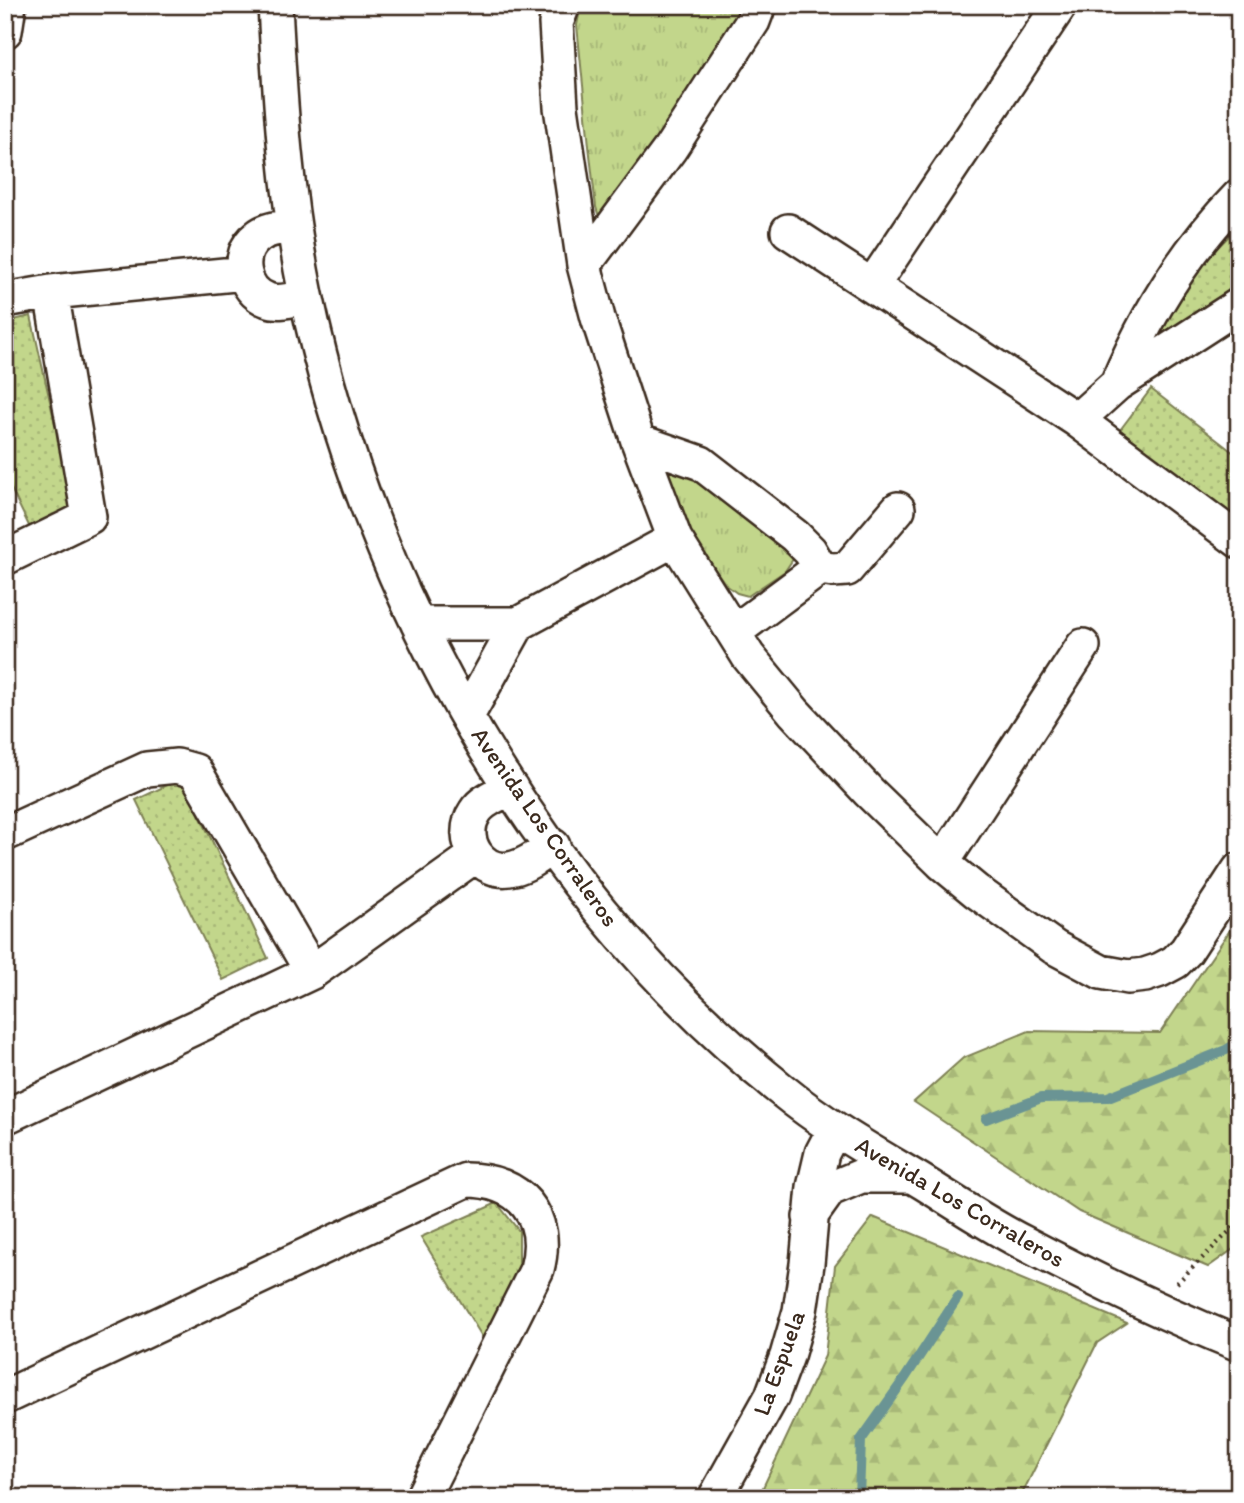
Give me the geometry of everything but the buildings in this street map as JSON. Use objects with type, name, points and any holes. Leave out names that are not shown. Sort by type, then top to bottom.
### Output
[{"type":"street","points":[[5,31],[9,5]]},
{"type":"street","name":"Avenida Los Corraleros","points":[[275,5],[281,117],[294,227],[306,297],[347,450],[387,555],[418,624],[467,716],[511,788],[594,902],[638,956],[686,1006],[737,1053],[834,1130],[1020,1241],[1153,1306],[1239,1343]]},
{"type":"street","points":[[563,5],[556,23],[561,107],[584,265],[614,370],[675,539],[748,656],[794,712],[869,792],[942,863],[1054,947],[1101,972],[1128,977],[1145,975],[1175,962],[1186,951],[1239,870]]},
{"type":"street","points":[[584,265],[670,149],[753,21],[759,5]]},
{"type":"street","points":[[872,286],[1060,5]]},
{"type":"street","points":[[1117,384],[1163,291],[1209,228],[1239,196]]},
{"type":"street","points":[[294,227],[271,230],[258,236],[245,254],[245,273],[254,290],[267,300],[277,302],[306,297]]},
{"type":"street","points":[[788,231],[1077,421],[1239,541]]},
{"type":"street","points":[[5,300],[51,292],[245,273]]},
{"type":"street","points":[[5,558],[89,517],[51,292]]},
{"type":"street","points":[[1077,421],[1117,384],[1239,305]]},
{"type":"street","points":[[638,441],[701,463],[795,536],[810,551],[820,568]]},
{"type":"street","points":[[734,632],[820,568],[847,569],[898,509]]},
{"type":"street","points":[[418,624],[518,624],[675,539]]},
{"type":"street","points":[[467,716],[518,624]]},
{"type":"street","points":[[942,863],[1083,646]]},
{"type":"street","points":[[5,834],[147,769],[177,766],[195,771],[312,972]]},
{"type":"street","points":[[511,788],[485,803],[474,813],[468,834],[476,855],[488,865],[504,869],[520,866],[553,846]]},
{"type":"street","points":[[5,1117],[312,972],[476,855]]},
{"type":"street","name":"La Espuela","points":[[715,1498],[767,1405],[787,1356],[800,1311],[814,1187],[822,1153],[834,1130]]},
{"type":"street","points":[[810,1217],[830,1189],[861,1176],[911,1176]]},
{"type":"street","points":[[5,1396],[466,1180],[498,1183],[523,1200],[532,1211],[538,1225],[540,1255],[537,1269],[419,1496]]},
{"type":"path","points":[[1153,1306],[1239,1222]]},
{"type":"green space","points":[[585,5],[749,5],[708,76],[600,220],[596,207],[577,25],[580,10]]},
{"type":"green space","points":[[1239,226],[1239,285],[1222,299],[1151,344],[1192,273]]},
{"type":"green space","points":[[31,316],[74,509],[30,528],[5,476],[5,322]]},
{"type":"green space","points":[[1151,389],[1239,457],[1239,521],[1120,430]]},
{"type":"green space","points":[[663,465],[697,474],[791,548],[793,559],[785,571],[748,596],[737,593],[726,585],[680,519]]},
{"type":"green space","points":[[182,778],[268,958],[223,980],[136,800]]},
{"type":"green space","points":[[1239,917],[1239,1245],[1208,1267],[1079,1212],[914,1102],[963,1058],[1029,1031],[1160,1033]]},
{"type":"green space","points":[[497,1203],[519,1231],[519,1276],[486,1343],[421,1237]]},
{"type":"green space","points":[[873,1217],[1127,1323],[1097,1343],[1020,1498],[758,1498],[825,1356],[835,1266]]},
{"type":"waterway","points":[[986,1119],[1041,1098],[1108,1097],[1226,1050],[1239,1042]]},
{"type":"waterway","points":[[859,1498],[861,1440],[958,1297]]}]
